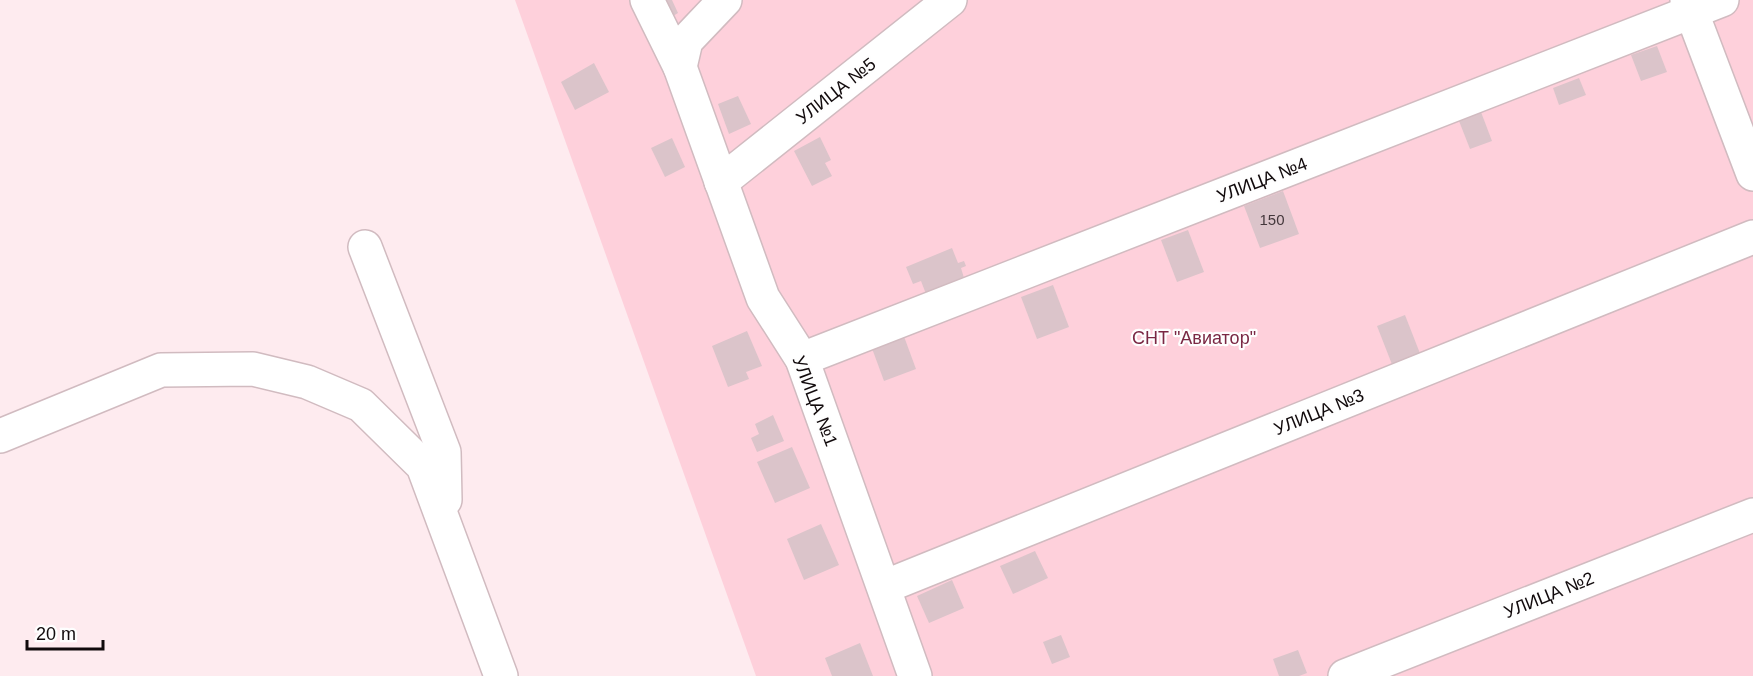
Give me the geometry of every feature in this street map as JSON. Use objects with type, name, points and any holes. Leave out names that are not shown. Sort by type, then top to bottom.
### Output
[{"type":"street","name":"УЛИЦА №1","points":[[646,0],[680,67],[763,298],[802,359],[915,676]]},
{"type":"street","points":[[680,67],[686,41],[725,0]]},
{"type":"street","name":"УЛИЦА №5","points":[[721,182],[950,0]]},
{"type":"street","name":"УЛИЦА №4","points":[[802,359],[1690,6],[1722,0]]},
{"type":"street","points":[[1690,6],[1753,174]]},
{"type":"street","name":"УЛИЦА №3","points":[[884,586],[1753,237]]},
{"type":"street","points":[[365,247],[444,452],[446,527]]},
{"type":"street","points":[[0,436],[161,370],[253,369],[307,382],[361,405],[423,466],[501,676]]},
{"type":"street","name":"УЛИЦА №2","points":[[1345,676],[1753,515]]},
{"type":"green space","name":"СНТ \"Авиатор\"","points":[[515,0],[1753,0],[1753,676],[756,676]]},
{"type":"building","points":[[652,0],[672,0],[678,13],[661,23]]},
{"type":"building","points":[[1657,46],[1667,72],[1641,81],[1631,55]]},
{"type":"building","points":[[594,63],[609,92],[575,110],[561,82]]},
{"type":"building","points":[[1579,78],[1586,95],[1559,105],[1553,88]]},
{"type":"building","points":[[738,96],[751,124],[729,134],[718,104]]},
{"type":"building","points":[[1481,112],[1492,141],[1470,149],[1459,121]]},
{"type":"building","points":[[820,137],[831,160],[825,163],[832,176],[812,186],[794,151]]},
{"type":"building","points":[[672,138],[685,167],[665,177],[651,148]]},
{"type":"building","points":[[1283,191],[1299,234],[1260,248],[1244,206]]},
{"type":"building","points":[[1188,230],[1204,272],[1177,282],[1161,240]]},
{"type":"building","points":[[952,248],[958,263],[964,261],[966,266],[961,268],[964,278],[926,294],[921,281],[913,284],[906,267]]},
{"type":"building","points":[[1053,285],[1069,327],[1037,339],[1021,297]]},
{"type":"building","points":[[1405,315],[1421,356],[1393,367],[1377,326]]},
{"type":"building","points":[[747,331],[762,366],[746,372],[749,379],[728,387],[712,346]]},
{"type":"building","points":[[902,331],[916,369],[884,381],[870,343]]},
{"type":"building","points":[[773,415],[784,441],[757,452],[751,438],[759,434],[755,424]]},
{"type":"building","points":[[792,447],[810,488],[775,503],[757,462]]},
{"type":"building","points":[[821,524],[839,565],[804,580],[787,539]]},
{"type":"building","points":[[1035,551],[1048,578],[1013,594],[1000,566]]},
{"type":"building","points":[[952,580],[964,608],[929,623],[917,596]]},
{"type":"building","points":[[1061,635],[1070,657],[1052,664],[1043,642]]},
{"type":"building","points":[[860,643],[873,676],[832,676],[825,658]]},
{"type":"building","points":[[1298,650],[1307,673],[1299,676],[1279,676],[1273,659]]}]
